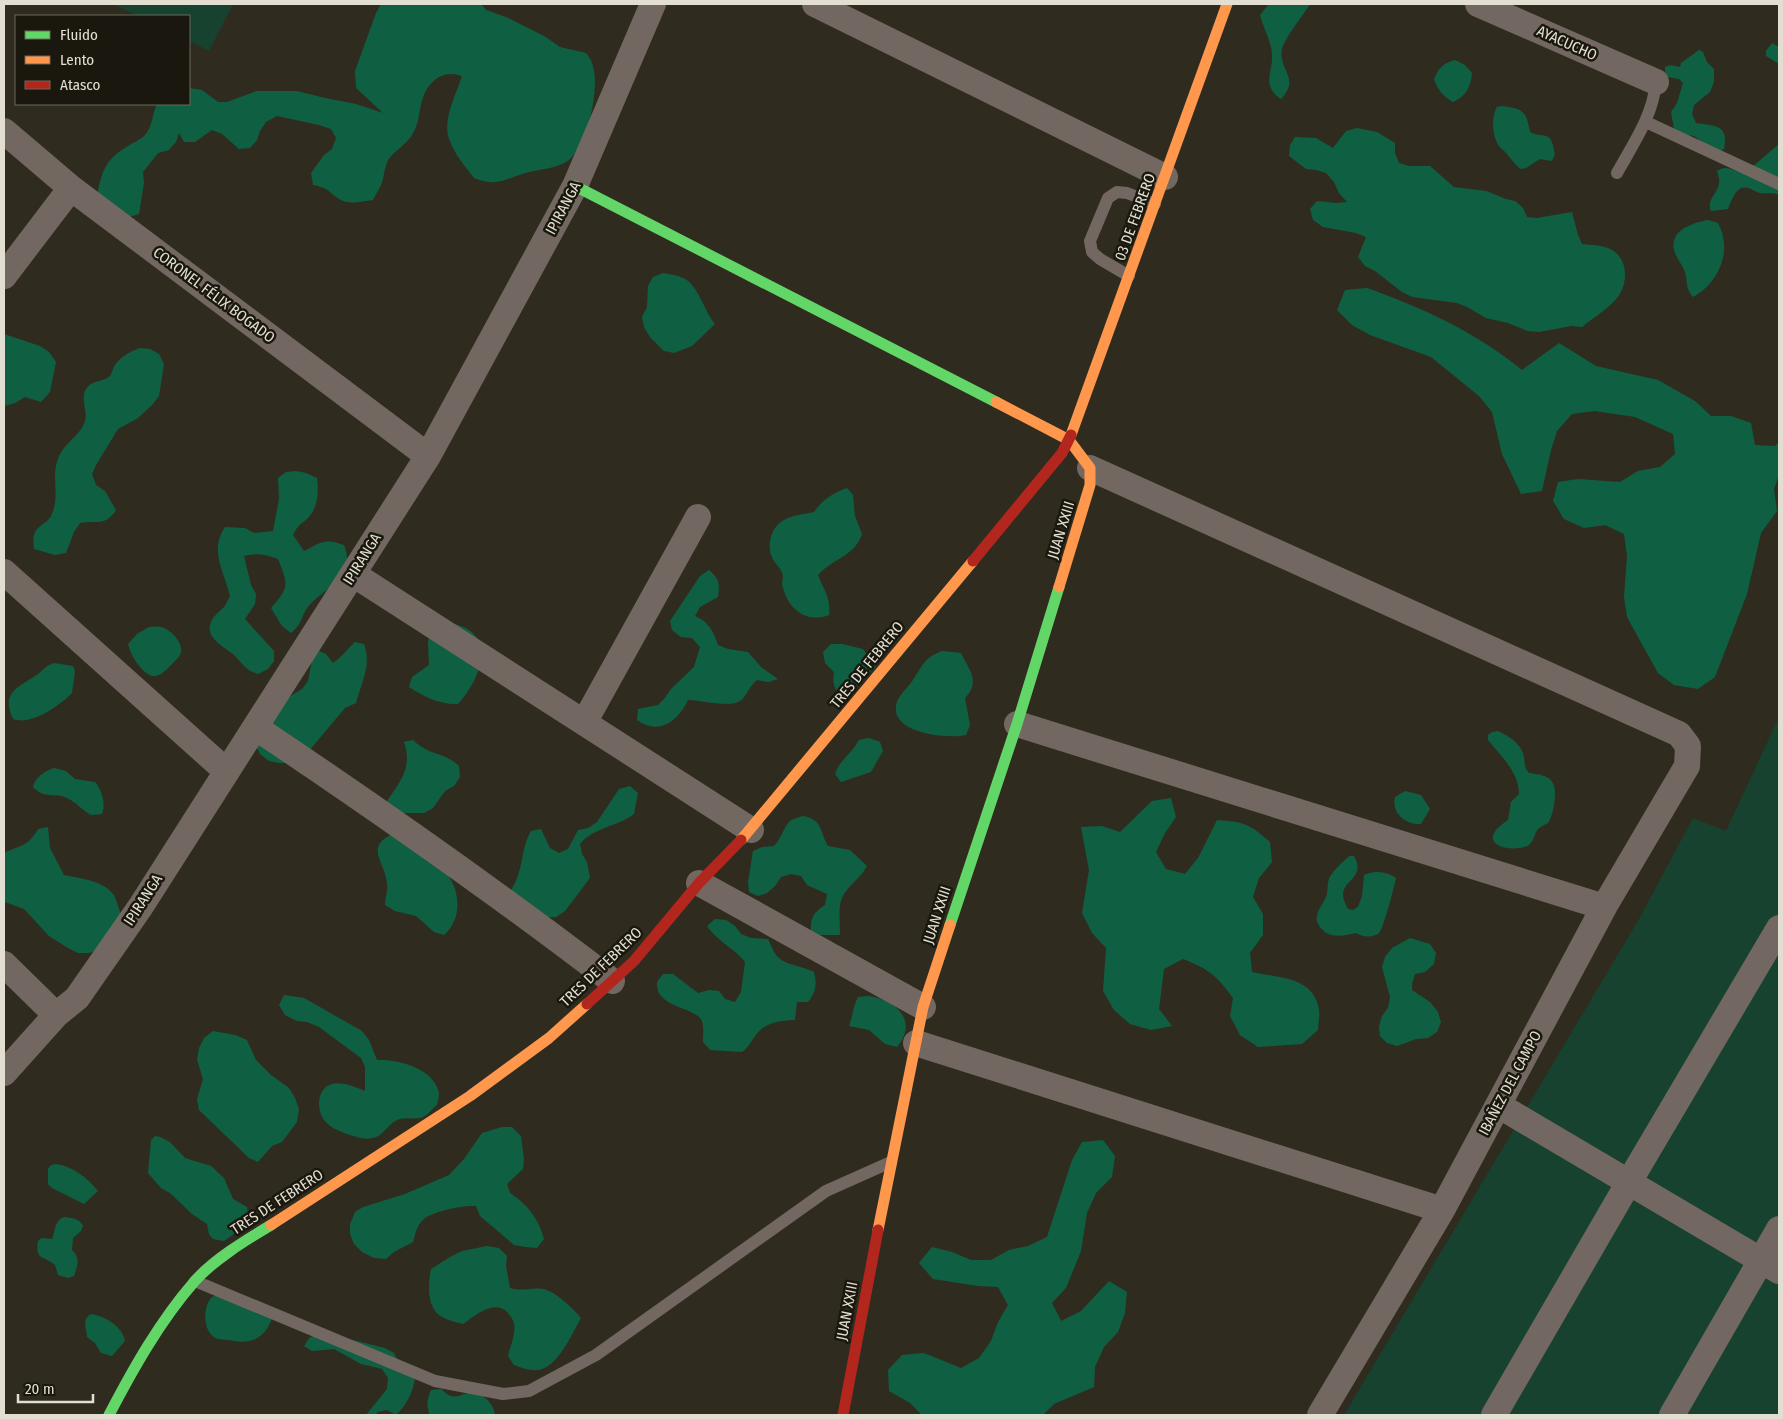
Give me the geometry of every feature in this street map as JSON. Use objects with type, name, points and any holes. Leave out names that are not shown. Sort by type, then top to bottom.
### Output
[{"type":"street","name":"IPIRANGA","points":[[4,1073],[56,1015],[77,998],[140,906],[428,456],[575,186],[654,4]]},
{"type":"street","points":[[815,4],[1165,177]]},
{"type":"street","name":"03 DE FEBRERO","points":[[1069,440],[1227,4]]},
{"type":"street","name":"AYACUCHO","points":[[1478,4],[1656,82]]},
{"type":"street","name":"CORONEL FÉLIX BOGADO","points":[[4,131],[71,188],[428,456]]},
{"type":"street","points":[[575,186],[1069,440],[1090,468]]},
{"type":"street","points":[[4,276],[71,188]]},
{"type":"street","name":"TRES DE FEBRERO","points":[[109,1415],[127,1380],[169,1315],[195,1281],[233,1249],[470,1096],[548,1038],[634,961],[699,883],[751,830],[1062,453],[1069,440]]},
{"type":"street","name":"JUAN XXIII","points":[[843,1415],[923,1006],[1017,724],[1090,484],[1090,468]]},
{"type":"street","name":"IBAÑEZ DEL CAMPO","points":[[1090,468],[1679,734],[1688,746],[1686,766],[1604,907],[1442,1210],[1320,1415]]},
{"type":"street","points":[[585,721],[698,517]]},
{"type":"street","points":[[4,572],[226,771]]},
{"type":"street","points":[[354,574],[585,721],[751,830]]},
{"type":"street","points":[[1017,724],[1604,907]]},
{"type":"street","points":[[255,726],[522,912],[612,982]]},
{"type":"street","points":[[699,883],[923,1006]]},
{"type":"street","points":[[1494,1415],[1779,928]]},
{"type":"street","points":[[4,964],[56,1015]]},
{"type":"street","points":[[916,1043],[1442,1210]]},
{"type":"street","points":[[1498,1105],[1770,1265]]},
{"type":"street","points":[[1672,1415],[1770,1265],[1779,1229]]},
{"type":"lane","points":[[1616,174],[1646,122],[1655,100],[1656,82]]},
{"type":"lane","points":[[1646,122],[1779,184]]},
{"type":"lane","points":[[1129,276],[1100,259],[1092,252],[1090,241],[1108,198],[1116,192],[1127,193],[1155,204]]},
{"type":"lane","points":[[195,1281],[435,1381],[503,1394],[529,1391],[596,1355],[826,1191],[891,1162]]},
{"type":"green space","points":[[112,4],[233,4],[209,51],[190,42],[190,15],[136,15]]},
{"type":"green space","points":[[381,4],[481,4],[486,10],[506,17],[544,36],[560,47],[586,53],[592,62],[594,73],[594,100],[587,128],[576,152],[569,160],[559,165],[525,173],[500,182],[482,181],[474,178],[460,160],[448,134],[447,125],[450,108],[462,76],[449,74],[436,79],[425,92],[416,128],[409,139],[388,160],[380,188],[373,200],[348,202],[326,189],[313,185],[311,173],[324,155],[332,149],[336,138],[331,129],[277,116],[266,122],[257,140],[250,148],[239,149],[222,134],[212,130],[195,142],[184,142],[179,133],[176,142],[169,150],[158,153],[143,172],[144,183],[139,214],[128,217],[97,197],[105,167],[120,151],[144,136],[149,129],[157,105],[190,105],[190,88],[202,90],[218,102],[227,102],[257,91],[297,91],[356,104],[383,113],[356,88],[355,71]]},
{"type":"green space","points":[[1269,4],[1312,4],[1286,40],[1282,49],[1283,63],[1289,79],[1289,85],[1281,99],[1275,94],[1269,83],[1272,53],[1260,15]]},
{"type":"green space","points":[[1772,43],[1779,47],[1779,64],[1766,56],[1766,51]]},
{"type":"green space","points":[[1699,50],[1703,52],[1707,62],[1714,69],[1714,82],[1710,92],[1694,105],[1692,114],[1696,123],[1715,126],[1722,131],[1725,141],[1724,149],[1719,151],[1713,150],[1694,136],[1678,133],[1674,129],[1671,112],[1677,103],[1683,83],[1679,79],[1668,77],[1665,73],[1665,67],[1670,65],[1680,67],[1681,63]]},
{"type":"green space","points":[[1455,60],[1465,65],[1472,73],[1467,90],[1453,102],[1441,92],[1434,79],[1442,66]]},
{"type":"green space","points":[[1497,107],[1515,108],[1523,112],[1530,132],[1551,139],[1555,155],[1551,161],[1540,159],[1521,169],[1515,164],[1500,147],[1495,137],[1493,121],[1495,111]]},
{"type":"green space","points":[[1357,128],[1377,132],[1395,143],[1395,153],[1399,163],[1409,166],[1430,166],[1454,187],[1486,191],[1515,201],[1523,208],[1527,217],[1537,218],[1572,212],[1582,244],[1609,248],[1618,254],[1622,260],[1625,279],[1621,292],[1609,306],[1582,327],[1571,326],[1539,332],[1528,331],[1508,323],[1486,318],[1457,303],[1412,297],[1402,292],[1375,271],[1365,266],[1358,257],[1366,237],[1356,233],[1323,227],[1313,220],[1310,209],[1317,201],[1347,202],[1326,173],[1306,169],[1289,156],[1290,145],[1295,137],[1316,138],[1333,148],[1346,131]]},
{"type":"green space","points":[[1779,144],[1779,195],[1760,193],[1750,188],[1744,188],[1737,191],[1728,209],[1711,211],[1710,203],[1719,182],[1717,171],[1728,168],[1745,173]]},
{"type":"green space","points":[[1708,220],[1718,223],[1722,233],[1724,255],[1716,275],[1702,291],[1693,297],[1688,288],[1685,272],[1674,250],[1675,237],[1689,226]]},
{"type":"green space","points":[[663,273],[678,276],[688,281],[697,292],[715,324],[692,346],[674,353],[664,351],[650,337],[644,327],[642,317],[647,307],[648,286],[653,277]]},
{"type":"green space","points":[[1367,288],[1448,322],[1486,344],[1522,370],[1559,343],[1596,366],[1658,380],[1695,401],[1711,416],[1731,416],[1751,423],[1755,445],[1775,446],[1779,442],[1779,475],[1774,489],[1777,511],[1761,533],[1747,594],[1715,677],[1698,689],[1674,685],[1658,673],[1627,617],[1624,597],[1627,556],[1624,534],[1605,525],[1584,528],[1564,519],[1553,501],[1558,482],[1578,479],[1620,482],[1638,471],[1660,467],[1675,454],[1673,434],[1635,417],[1595,411],[1572,414],[1557,431],[1542,491],[1521,494],[1502,454],[1492,412],[1479,396],[1431,357],[1370,335],[1352,325],[1337,310],[1345,290]]},
{"type":"green space","points":[[4,334],[40,346],[49,352],[56,362],[50,392],[41,402],[25,397],[15,403],[4,405]]},
{"type":"green space","points":[[140,348],[150,349],[159,354],[164,364],[159,396],[138,418],[118,429],[92,474],[96,485],[105,491],[116,510],[104,521],[80,523],[74,532],[66,553],[55,555],[34,549],[33,540],[37,529],[51,517],[55,505],[55,474],[59,455],[80,431],[85,421],[84,395],[87,387],[110,376],[120,359]]},
{"type":"green space","points":[[296,471],[317,478],[318,495],[310,516],[298,526],[293,535],[304,551],[327,541],[344,545],[347,557],[346,566],[338,581],[308,607],[300,623],[291,633],[282,626],[271,608],[282,595],[285,585],[284,574],[278,559],[261,554],[244,556],[251,585],[256,594],[255,604],[245,619],[274,651],[274,661],[268,669],[258,674],[247,669],[234,655],[216,642],[210,633],[212,620],[224,607],[230,596],[219,561],[218,544],[225,527],[245,528],[254,533],[273,531],[279,499],[278,478],[286,472]]},
{"type":"green space","points":[[847,488],[853,495],[855,516],[862,534],[859,541],[849,552],[818,575],[828,599],[829,615],[812,617],[805,615],[793,607],[784,593],[782,584],[783,574],[770,552],[771,536],[776,526],[787,518],[814,512],[828,497]]},
{"type":"green space","points":[[709,570],[718,582],[718,597],[700,607],[695,616],[704,621],[710,628],[718,645],[728,649],[748,652],[761,667],[778,679],[768,682],[757,680],[743,699],[735,703],[723,704],[688,700],[679,714],[667,724],[653,727],[645,725],[637,720],[638,709],[658,705],[670,690],[694,667],[700,647],[692,638],[681,637],[672,630],[670,621],[700,576]]},
{"type":"green space","points":[[449,623],[465,628],[475,635],[480,645],[479,669],[467,693],[458,704],[426,697],[409,687],[412,677],[429,665],[428,643],[430,631]]},
{"type":"green space","points":[[149,627],[165,628],[175,636],[181,648],[177,659],[157,676],[150,675],[141,668],[133,657],[128,644],[137,634]]},
{"type":"green space","points":[[355,642],[364,644],[367,659],[365,674],[356,703],[345,708],[308,752],[290,763],[269,761],[260,754],[255,744],[284,700],[302,689],[308,681],[312,659],[317,650],[326,654],[333,663]]},
{"type":"green space","points":[[831,644],[842,644],[863,649],[876,667],[844,697],[834,686],[834,672],[825,663],[823,652]]},
{"type":"green space","points":[[942,651],[961,653],[972,676],[972,686],[965,698],[970,725],[966,735],[947,736],[923,733],[903,723],[897,715],[896,706],[900,695],[911,683],[925,662]]},
{"type":"green space","points":[[54,663],[73,666],[75,671],[72,693],[60,704],[44,714],[28,720],[13,719],[10,710],[10,696],[47,666]]},
{"type":"green space","points":[[1779,717],[1779,1415],[1344,1415],[1639,919],[1693,818],[1726,831]]},
{"type":"green space","points":[[1498,731],[1511,738],[1521,748],[1525,767],[1529,773],[1547,777],[1554,787],[1554,804],[1550,820],[1538,829],[1531,843],[1524,847],[1503,847],[1497,845],[1494,841],[1493,836],[1496,830],[1508,820],[1511,802],[1519,794],[1516,778],[1512,771],[1488,740],[1488,735]]},
{"type":"green space","points":[[869,738],[880,742],[883,751],[871,772],[841,782],[835,774],[840,764],[853,750],[859,740]]},
{"type":"green space","points":[[413,740],[425,749],[454,762],[459,766],[460,777],[454,786],[445,791],[433,808],[424,813],[400,813],[387,801],[404,774],[407,759],[404,742]]},
{"type":"green space","points":[[54,768],[66,771],[75,779],[95,782],[103,797],[104,806],[102,814],[91,815],[67,798],[58,795],[42,794],[33,787],[41,775]]},
{"type":"green space","points":[[630,786],[638,793],[634,814],[599,830],[580,844],[582,854],[587,862],[590,878],[565,911],[556,917],[534,918],[511,890],[518,875],[525,846],[531,831],[541,829],[550,848],[559,853],[568,849],[578,830],[588,828],[597,822],[619,789]]},
{"type":"green space","points":[[1405,791],[1421,795],[1430,809],[1421,824],[1405,820],[1395,808],[1395,797]]},
{"type":"green space","points":[[1171,798],[1176,817],[1165,833],[1156,852],[1166,869],[1185,874],[1198,858],[1217,820],[1246,825],[1270,842],[1272,862],[1259,878],[1253,897],[1263,914],[1263,935],[1250,953],[1252,972],[1293,980],[1310,991],[1316,999],[1319,1010],[1318,1030],[1302,1044],[1258,1047],[1240,1035],[1230,1016],[1233,998],[1227,990],[1206,970],[1183,959],[1164,969],[1159,1009],[1172,1026],[1151,1030],[1130,1024],[1114,1010],[1103,991],[1106,948],[1092,933],[1082,913],[1089,870],[1081,827],[1102,826],[1120,832],[1152,801]]},
{"type":"green space","points":[[803,816],[814,820],[820,826],[828,846],[850,850],[867,866],[842,898],[840,935],[820,935],[811,931],[812,919],[815,913],[825,905],[827,894],[807,885],[801,876],[791,874],[781,877],[767,893],[758,896],[749,892],[748,882],[753,851],[762,847],[774,846],[790,821]]},
{"type":"green space","points":[[48,827],[50,848],[64,875],[104,886],[116,898],[121,914],[99,951],[78,953],[68,948],[49,936],[24,909],[4,900],[4,853],[27,842],[38,829]]},
{"type":"green space","points":[[394,833],[426,850],[426,861],[437,865],[452,882],[456,892],[456,915],[452,926],[444,935],[434,932],[416,916],[395,911],[385,905],[386,877],[378,856],[378,850],[379,844]]},
{"type":"green space","points":[[1350,856],[1354,856],[1357,871],[1343,892],[1348,909],[1353,910],[1358,907],[1362,896],[1364,875],[1380,872],[1396,878],[1383,923],[1379,933],[1374,936],[1364,936],[1356,933],[1341,936],[1332,935],[1324,931],[1317,921],[1318,913],[1327,894],[1330,877],[1338,866]]},
{"type":"green space","points":[[715,919],[726,920],[735,926],[741,934],[751,938],[768,939],[779,958],[787,963],[814,972],[815,976],[816,984],[813,995],[808,1002],[797,1002],[795,1020],[767,1025],[758,1032],[748,1047],[742,1052],[710,1050],[703,1042],[703,1023],[699,1017],[668,1002],[657,989],[657,982],[663,974],[673,974],[698,993],[709,990],[719,991],[725,999],[735,1002],[741,992],[745,962],[707,926]]},
{"type":"green space","points":[[1410,938],[1430,944],[1436,953],[1434,964],[1425,972],[1415,974],[1412,990],[1430,1002],[1438,1012],[1441,1022],[1437,1032],[1428,1038],[1416,1039],[1397,1046],[1387,1043],[1380,1036],[1379,1026],[1382,1016],[1388,1008],[1390,997],[1382,967],[1385,957],[1392,948]]},
{"type":"green space","points":[[284,995],[304,998],[362,1031],[369,1040],[377,1060],[405,1063],[423,1071],[436,1084],[439,1093],[437,1105],[427,1115],[417,1118],[403,1118],[392,1123],[380,1135],[372,1138],[350,1135],[329,1125],[321,1115],[319,1105],[319,1099],[323,1090],[327,1086],[340,1083],[365,1091],[365,1067],[361,1058],[319,1027],[307,1022],[297,1021],[285,1015],[279,1005]]},
{"type":"green space","points":[[869,996],[879,998],[896,1007],[905,1020],[906,1029],[897,1047],[885,1044],[869,1030],[849,1026],[858,997]]},
{"type":"green space","points":[[213,1031],[235,1035],[247,1040],[256,1060],[271,1075],[289,1088],[299,1109],[297,1122],[282,1142],[272,1146],[258,1162],[249,1158],[199,1110],[197,1099],[203,1079],[197,1060],[199,1048],[204,1038]]},
{"type":"green space","points":[[502,1127],[512,1127],[521,1136],[524,1159],[523,1169],[507,1184],[510,1193],[527,1207],[539,1225],[544,1239],[537,1248],[514,1245],[480,1216],[476,1206],[448,1209],[427,1217],[416,1230],[413,1242],[394,1252],[386,1259],[374,1258],[362,1252],[354,1244],[350,1234],[350,1224],[355,1212],[363,1207],[405,1194],[449,1175],[464,1159],[482,1133]]},
{"type":"green space","points":[[155,1136],[170,1142],[185,1158],[211,1166],[224,1178],[233,1199],[247,1207],[247,1218],[238,1231],[224,1241],[213,1239],[209,1234],[207,1224],[192,1214],[170,1193],[161,1188],[148,1173],[151,1140]]},
{"type":"green space","points":[[1103,1140],[1115,1156],[1112,1177],[1096,1193],[1087,1213],[1081,1251],[1066,1288],[1052,1303],[1061,1321],[1081,1311],[1109,1281],[1127,1292],[1125,1313],[1118,1332],[1104,1347],[1095,1367],[1094,1387],[1054,1404],[1043,1415],[922,1415],[910,1403],[889,1391],[888,1370],[902,1355],[924,1353],[961,1368],[979,1358],[991,1341],[998,1322],[1008,1305],[998,1287],[933,1279],[919,1263],[932,1247],[952,1252],[971,1260],[991,1260],[1009,1250],[1028,1246],[1047,1237],[1072,1160],[1082,1142]]},
{"type":"green space","points":[[56,1164],[68,1167],[79,1173],[98,1191],[84,1204],[52,1188],[48,1184],[48,1169],[51,1165]]},
{"type":"green space","points":[[64,1217],[77,1220],[83,1226],[81,1231],[73,1238],[72,1250],[77,1256],[77,1262],[74,1276],[68,1278],[58,1275],[55,1265],[39,1255],[37,1247],[38,1241],[42,1238],[52,1239],[58,1221]]},
{"type":"green space","points":[[487,1246],[499,1248],[507,1256],[506,1266],[510,1288],[519,1290],[548,1290],[564,1301],[581,1318],[562,1352],[549,1366],[528,1370],[514,1365],[508,1356],[514,1336],[513,1321],[510,1315],[501,1308],[495,1307],[484,1310],[463,1324],[446,1319],[434,1309],[429,1289],[431,1269],[462,1251]]},
{"type":"green space","points":[[221,1292],[272,1318],[261,1336],[244,1342],[217,1339],[210,1334],[205,1318],[208,1302]]},
{"type":"green space","points":[[91,1314],[102,1317],[112,1323],[124,1336],[125,1341],[112,1356],[101,1353],[95,1343],[87,1337],[86,1318]]},
{"type":"green space","points":[[321,1335],[353,1340],[385,1348],[394,1353],[399,1363],[415,1378],[409,1398],[396,1415],[387,1410],[377,1412],[376,1415],[366,1415],[387,1389],[388,1378],[382,1369],[361,1364],[334,1349],[312,1351],[304,1346],[310,1337]]},
{"type":"green space","points":[[441,1389],[451,1396],[470,1393],[479,1394],[490,1403],[495,1415],[430,1415],[428,1402],[431,1390]]},
{"type":"traffic: fast","points":[[575,186],[996,402]]},
{"type":"traffic: fast","points":[[950,925],[1017,724],[1059,587]]},
{"type":"traffic: fast","points":[[109,1415],[148,1346],[194,1282],[220,1258],[271,1225]]},
{"type":"traffic: slow","points":[[1071,435],[1227,4]]},
{"type":"traffic: slow","points":[[996,402],[1069,440],[1090,468],[1090,485],[1059,587]]},
{"type":"traffic: slow","points":[[741,840],[973,561]]},
{"type":"traffic: slow","points":[[878,1230],[923,1007],[950,925]]},
{"type":"traffic: slow","points":[[271,1225],[470,1096],[549,1038],[587,1004]]},
{"type":"traffic: jam","points":[[973,561],[1062,453],[1071,435]]},
{"type":"traffic: jam","points":[[587,1004],[634,961],[699,883],[741,840]]},
{"type":"traffic: jam","points":[[843,1415],[878,1230]]}]
